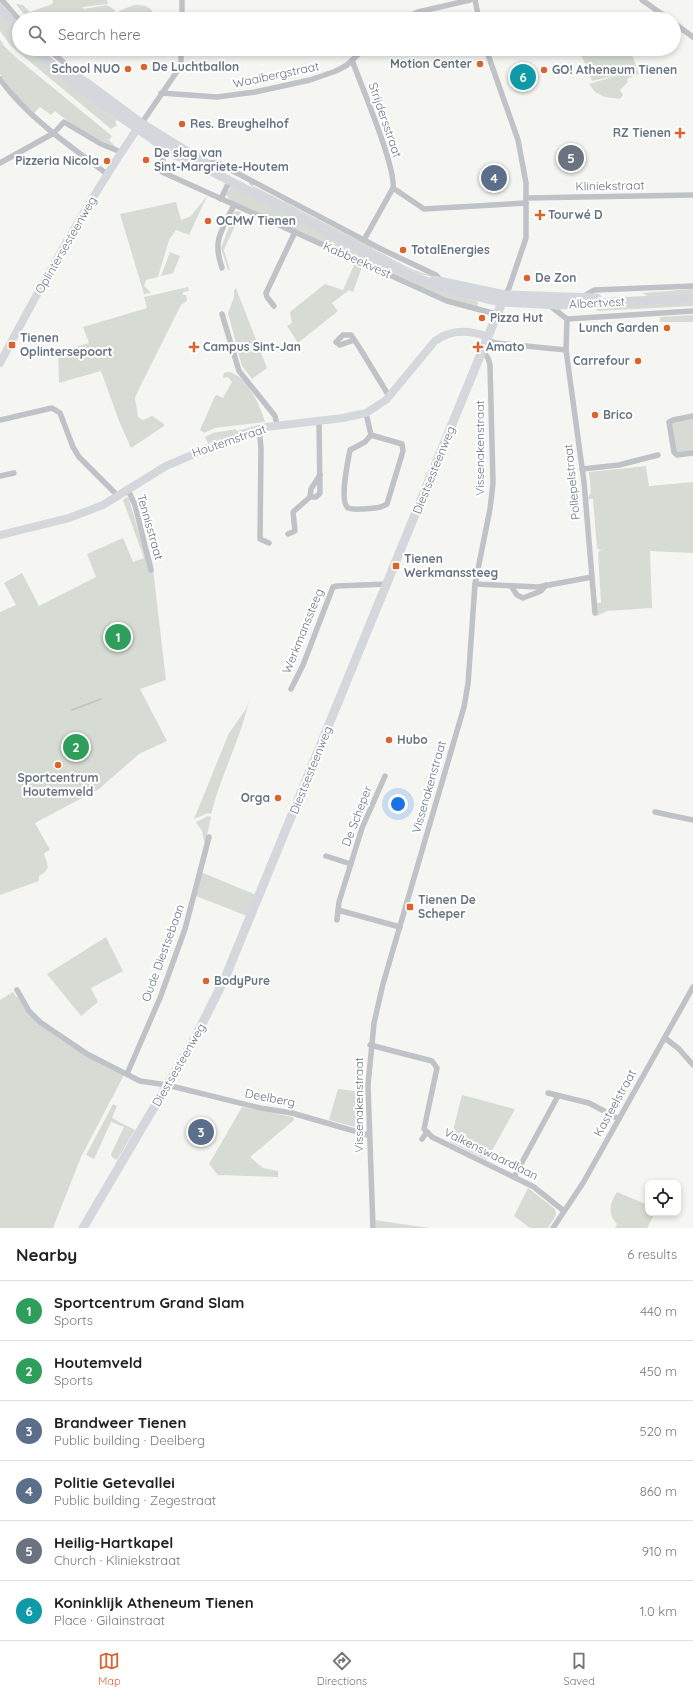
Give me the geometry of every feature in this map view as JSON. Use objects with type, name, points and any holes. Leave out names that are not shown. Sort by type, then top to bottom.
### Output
[{"type":"main road","points":[[0,8],[12,22]]},
{"type":"main road","points":[[0,13],[12,26]]},
{"type":"main road","points":[[42,56],[82,90],[139,126]]},
{"type":"main road","points":[[47,56],[68,73],[84,81],[139,126]]},
{"type":"main road","name":"Kabbeekvest","points":[[139,126],[177,156],[190,160],[412,276],[453,291],[503,298]]},
{"type":"main road","name":"Kabbeekvest","points":[[139,126],[229,177],[417,275],[503,298]]},
{"type":"main road","name":"Albertvest","points":[[503,298],[524,296],[584,296],[617,298],[693,294]]},
{"type":"main road","name":"Albertvest","points":[[503,298],[549,305],[693,298]]},
{"type":"main road","name":"Diestsesteenweg","points":[[83,1228],[209,1012],[231,966],[483,351],[503,298]]},
{"type":"street","points":[[2,0],[12,12]]},
{"type":"street","points":[[182,0],[182,12]]},
{"type":"street","points":[[418,12],[470,0]]},
{"type":"street","points":[[475,0],[478,12]]},
{"type":"street","points":[[642,0],[659,12]]},
{"type":"street","points":[[681,28],[693,37]]},
{"type":"street","points":[[56,56],[84,81]]},
{"type":"street","points":[[139,126],[178,70],[181,63],[181,56]]},
{"type":"street","name":"Waaibergstraat","points":[[161,93],[204,98],[235,95],[316,78],[336,71],[356,56]]},
{"type":"street","points":[[488,56],[518,140],[524,169],[526,201],[526,238],[509,288],[503,298]]},
{"type":"street","name":"Strijdersstraat","points":[[352,60],[389,163],[394,182],[393,188]]},
{"type":"street","points":[[0,79],[19,103],[54,133],[107,174]]},
{"type":"street","points":[[0,163],[54,133],[64,122],[101,144],[121,152]]},
{"type":"street","name":"Oplintersesteenweg","points":[[0,364],[107,174],[139,126]]},
{"type":"street","name":"Kabbeekvest","points":[[164,147],[162,172],[447,301],[496,314]]},
{"type":"street","name":"Kabbeekvest","points":[[206,163],[218,163],[364,240],[436,275],[441,281]]},
{"type":"street","points":[[221,199],[227,186],[232,182]]},
{"type":"street","points":[[364,240],[393,188]]},
{"type":"street","name":"Kliniekstraat","points":[[393,188],[424,209],[526,201],[693,195]]},
{"type":"street","points":[[222,268],[217,255],[217,243],[234,205]]},
{"type":"street","points":[[274,306],[266,293],[295,232]]},
{"type":"street","name":"Albertvest","points":[[584,296],[594,290],[693,286]]},
{"type":"street","points":[[549,305],[565,318]]},
{"type":"street","name":"Albertvest","points":[[565,318],[693,311]]},
{"type":"street","points":[[222,314],[239,371],[275,416],[277,425]]},
{"type":"street","name":"Pollepelstraat","points":[[565,318],[566,350],[582,469],[595,613]]},
{"type":"street","name":"Houtemstraat","points":[[0,535],[83,513],[103,505],[155,472],[186,456],[259,428],[343,418],[366,412],[381,404],[389,396],[442,336],[453,332],[464,332],[487,339]]},
{"type":"street","points":[[487,339],[496,343],[566,350]]},
{"type":"street","points":[[354,340],[389,396]]},
{"type":"street","name":"Vissenakenstraat","points":[[373,1228],[368,1135],[370,1045],[378,1005],[464,707],[468,684],[475,584],[490,509],[493,483],[490,365],[488,358],[483,351]]},
{"type":"street","points":[[0,420],[52,408],[56,409],[60,413],[73,447],[79,457],[118,496]]},
{"type":"street","points":[[366,412],[371,435]]},
{"type":"street","points":[[693,416],[669,422],[674,452],[677,455],[693,453]]},
{"type":"street","points":[[288,534],[295,532],[293,512],[310,497],[316,497],[320,493],[319,420]]},
{"type":"street","points":[[259,428],[261,448],[260,539],[269,543]]},
{"type":"street","points":[[371,435],[402,444],[403,451],[387,504],[382,508],[354,510],[348,507],[345,502],[344,494],[350,450],[365,442],[371,435]]},
{"type":"street","points":[[582,469],[619,465],[658,455]]},
{"type":"street","points":[[0,476],[14,473]]},
{"type":"street","points":[[310,497],[311,489],[320,474]]},
{"type":"street","name":"Tennisstraat","points":[[128,490],[135,505],[151,570]]},
{"type":"street","points":[[475,584],[538,587],[592,577]]},
{"type":"street","name":"Werkmanssteeg","points":[[291,689],[303,665],[333,587],[387,584]]},
{"type":"street","points":[[511,586],[517,595],[523,598],[541,591],[546,586]]},
{"type":"street","name":"De Scheper","points":[[337,920],[338,910],[351,864],[369,810],[385,776]]},
{"type":"street","points":[[655,812],[693,820]]},
{"type":"street","name":"Oude Diestsebaan","points":[[127,1074],[160,998],[185,929],[209,836]]},
{"type":"street","name":"De Scheper","points":[[326,856],[351,864]]},
{"type":"street","points":[[338,910],[400,927]]},
{"type":"street","name":"Kasteelstraat","points":[[552,1228],[583,1183],[693,987]]},
{"type":"street","name":"Deelberg","points":[[17,990],[29,1011],[40,1022],[87,1054],[140,1081],[167,1085],[260,1108],[292,1113],[368,1135]]},
{"type":"street","points":[[665,1038],[679,1049],[693,1065]]},
{"type":"street","name":"Valkenswaardlaan","points":[[370,1045],[432,1061],[436,1064],[437,1068],[424,1129],[432,1137],[534,1187],[564,1210]]},
{"type":"street","points":[[548,1093],[589,1103],[619,1118]]},
{"type":"street","points":[[514,1177],[558,1096]]},
{"type":"street","name":"Valkenswaardlaan","points":[[422,1139],[427,1132]]},
{"type":"shaded area","points":[[53,0],[107,0],[108,4],[83,7],[84,9],[107,5],[115,10],[114,12],[30,12],[52,4]]},
{"type":"shaded area","points":[[16,4],[23,5],[30,12],[22,12]]},
{"type":"shaded area","points":[[134,5],[141,5],[148,7],[152,12],[119,12]]},
{"type":"shaded area","points":[[0,15],[12,28],[12,47],[11,46],[0,31]]},
{"type":"shaded area","points":[[0,39],[4,46],[12,53],[12,56],[15,56],[112,136],[109,140],[116,147],[84,132],[55,111],[51,115],[40,107],[34,113],[18,99],[0,74]]},
{"type":"shaded area","points":[[23,56],[40,56],[88,99],[117,120],[115,122],[117,125],[111,129]]},
{"type":"shaded area","points":[[582,56],[633,56],[639,74],[627,79],[628,82],[620,90],[623,95],[620,99],[605,97],[595,92],[589,84],[622,74],[592,81]]},
{"type":"shaded area","points":[[250,181],[254,184],[253,186],[285,202],[286,200],[287,203],[317,219],[318,217],[319,220],[354,238],[355,236],[372,245],[372,248],[401,263],[423,273],[431,274],[436,278],[417,273],[402,266],[256,190],[249,184]]},
{"type":"shaded area","points":[[231,187],[234,187],[436,289],[478,302],[477,308],[447,298],[233,202],[226,194]]},
{"type":"shaded area","points":[[207,196],[189,235],[176,230],[169,240],[158,277],[146,280],[144,286],[151,293],[144,294],[120,214],[176,202],[181,220],[191,216]]},
{"type":"shaded area","points":[[235,211],[241,212],[224,250],[230,270],[228,270],[221,248]]},
{"type":"shaded area","points":[[170,252],[180,256],[173,273],[161,276]]},
{"type":"shaded area","points":[[355,263],[362,267],[353,292],[349,290],[332,303],[338,311],[298,343],[287,326],[292,323],[290,312],[325,284],[343,290]]},
{"type":"shaded area","points":[[188,287],[189,291],[183,292],[183,295],[186,295],[187,301],[181,305],[135,398],[138,417],[143,420],[152,416],[164,424],[164,426],[131,448],[119,421],[101,371],[59,383],[58,352],[89,343],[83,327],[147,308],[144,297]]},
{"type":"shaded area","points":[[693,287],[693,293],[689,294],[648,296],[642,293],[692,289]]},
{"type":"shaded area","points":[[236,288],[267,368],[252,379],[242,366],[228,313],[234,297],[234,290]]},
{"type":"shaded area","points":[[693,300],[693,306],[597,311],[597,309],[612,308],[613,305]]},
{"type":"shaded area","points":[[693,315],[693,322],[660,322],[660,317]]},
{"type":"shaded area","points":[[228,372],[235,374],[247,385],[260,408],[265,422],[215,428],[204,433],[200,430],[215,396],[217,395],[223,398],[232,382],[228,377],[223,378],[224,373]]},
{"type":"shaded area","points":[[693,418],[693,452],[680,453],[676,451],[671,424],[675,421]]},
{"type":"shaded area","points":[[236,429],[237,432],[208,443],[205,437],[213,433]]},
{"type":"shaded area","points":[[646,466],[649,486],[693,482],[693,553],[650,551],[652,608],[607,611],[597,616],[595,603],[601,603],[598,552],[606,547],[600,550],[597,548],[593,499],[587,499],[591,493],[589,472]]},
{"type":"shaded area","points":[[127,497],[129,499],[147,561],[152,560],[166,680],[140,689],[167,741],[139,754],[99,789],[35,823],[50,850],[44,853],[48,867],[45,872],[39,876],[39,881],[0,895],[0,612],[16,605],[4,583],[22,573],[39,606],[96,577],[87,554],[123,538],[133,562],[144,558],[123,500]]},
{"type":"shaded area","points":[[249,701],[241,730],[220,785],[211,814],[208,813],[194,819],[229,733],[246,709]]},
{"type":"shaded area","points":[[208,816],[211,817],[205,845],[202,831],[196,822]]},
{"type":"shaded area","points":[[201,872],[256,895],[247,916],[196,896]]},
{"type":"shaded area","points":[[106,937],[123,971],[91,988],[98,1002],[81,1016],[47,974]]},
{"type":"shaded area","points":[[13,992],[27,1011],[124,1075],[81,1157],[53,1228],[0,1228],[0,1000]]},
{"type":"shaded area","points":[[338,1089],[363,1092],[363,1129],[329,1120]]},
{"type":"shaded area","points":[[462,1095],[515,1109],[487,1160],[450,1142]]},
{"type":"shaded area","points":[[113,1104],[117,1106],[112,1118],[135,1130],[117,1160],[112,1157],[111,1154],[124,1127],[111,1122],[94,1159],[86,1155]]},
{"type":"shaded area","points":[[242,1107],[293,1117],[294,1120],[250,1157],[263,1168],[278,1171],[278,1177],[218,1175],[209,1164]]},
{"type":"shaded area","points":[[528,1188],[555,1209],[556,1215],[548,1228],[530,1228],[514,1216]]},
{"type":"shaded area","points":[[617,1192],[645,1204],[645,1216],[653,1216],[647,1228],[615,1228],[617,1224],[611,1212],[611,1204]]},
{"type":"shaded area","points":[[375,1220],[429,1228],[376,1228]]},
{"type":"waterway","points":[[72,710],[101,699]]},
{"type":"place","name":"Motion Center","points":[[480,64]]},
{"type":"place","name":"De Luchtballon","points":[[144,67]]},
{"type":"place","name":"School NUO","points":[[128,69]]},
{"type":"place","name":"GO! Atheneum Tienen","points":[[544,70]]},
{"type":"place","name":"Koninklijk Atheneum Tienen","points":[[523,77]]},
{"type":"place","name":"Res. Breughelhof","points":[[182,124]]},
{"type":"place","name":"RZ Tienen","points":[[680,133]]},
{"type":"place","name":"Heilig-Hartkapel","points":[[571,158]]},
{"type":"place","name":"De slag van Sint-Margriete-Houtem","points":[[146,160]]},
{"type":"place","name":"Pizzeria Nicola","points":[[107,161]]},
{"type":"place","name":"Politie Getevallei","points":[[494,178]]},
{"type":"place","name":"Tourwé D","points":[[540,215]]},
{"type":"place","name":"OCMW Tienen","points":[[208,221]]},
{"type":"place","name":"TotalEnergies","points":[[403,250]]},
{"type":"place","name":"De Zon","points":[[527,278]]},
{"type":"place","name":"Pizza Hut","points":[[482,318]]},
{"type":"place","name":"Lunch Garden","points":[[667,328]]},
{"type":"place","name":"Tienen Oplintersepoort","points":[[12,345]]},
{"type":"place","name":"Campus Sint-Jan","points":[[194,347]]},
{"type":"place","name":"Amato","points":[[478,347]]},
{"type":"place","name":"Carrefour","points":[[638,361]]},
{"type":"place","name":"Brico","points":[[595,415]]},
{"type":"place","name":"Tienen Werkmanssteeg","points":[[396,566]]},
{"type":"place","name":"Sportcentrum Grand Slam","points":[[118,637]]},
{"type":"place","name":"Hubo","points":[[389,740]]},
{"type":"place","name":"Houtemveld","points":[[76,747]]},
{"type":"place","name":"Sportcentrum Houtemveld","points":[[58,765]]},
{"type":"place","name":"Orga","points":[[278,798]]},
{"type":"place","name":"Tienen De Scheper","points":[[410,907]]},
{"type":"place","name":"BodyPure","points":[[206,981]]},
{"type":"place","name":"Brandweer Tienen","points":[[201,1132]]}]
